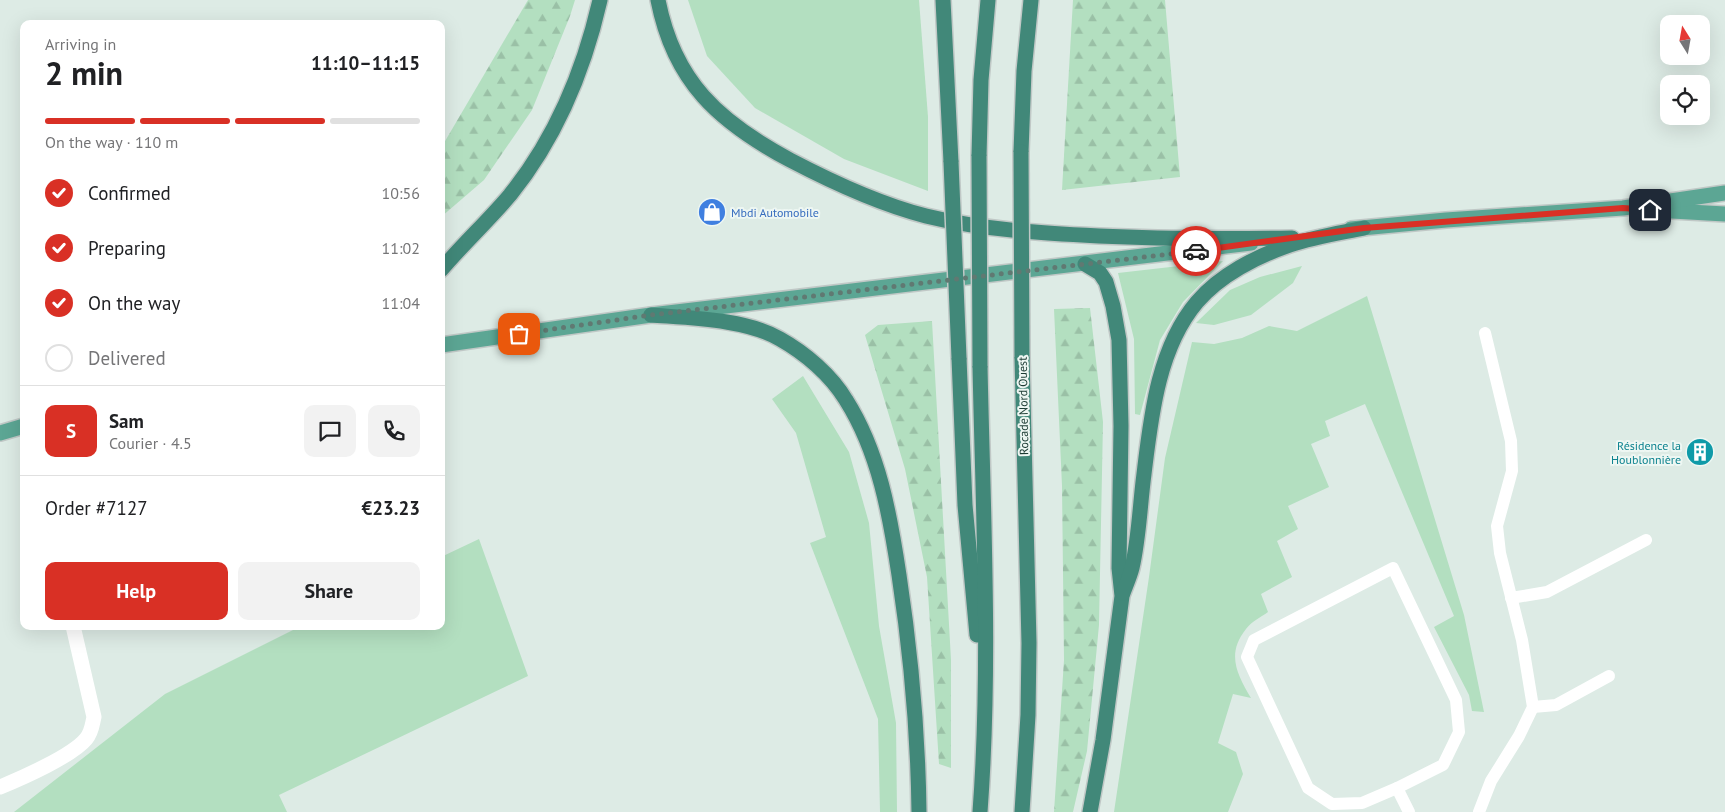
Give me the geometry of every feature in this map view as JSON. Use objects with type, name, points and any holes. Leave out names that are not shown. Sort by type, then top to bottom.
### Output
[{"type":"highway","points":[[445,266],[510,195],[539,154],[565,106],[578,76],[600,0]]},
{"type":"highway","points":[[658,0],[676,56],[693,85],[710,105],[773,151],[837,184],[925,216],[987,228],[1038,233],[1148,238],[1218,240],[1292,238]]},
{"type":"highway","points":[[943,0],[965,505],[985,713]]},
{"type":"highway","points":[[980,812],[985,713],[986,614],[980,366],[979,156],[981,80],[988,0]]},
{"type":"highway","name":"Rocade Nord Ouest","points":[[1022,812],[1028,715],[1029,643],[1022,357],[1021,152],[1024,72],[1031,0]]},
{"type":"highway","points":[[1090,812],[1104,740],[1122,596],[1132,569],[1147,450],[1162,371],[1173,342],[1198,301],[1233,272],[1257,258],[1291,245],[1364,228]]},
{"type":"highway","points":[[1085,264],[1100,274],[1106,282],[1113,306],[1119,340],[1121,426],[1119,568],[1122,596]]},
{"type":"highway","points":[[651,315],[732,323],[766,332],[780,338],[809,359],[835,384],[854,413],[871,453],[891,525],[913,678],[917,723],[919,812]]},
{"type":"main road","points":[[445,344],[651,315],[1211,249],[1364,228],[1623,208],[1725,193]]},
{"type":"main road","points":[[1623,208],[1725,214]]},
{"type":"main road","points":[[0,428],[20,426]]},
{"type":"main road","points":[[0,433],[20,427]]},
{"type":"street","points":[[0,787],[29,774],[76,748],[86,740],[92,730],[94,717],[73,630]]},
{"type":"lane","points":[[1479,812],[1491,781],[1519,736],[1533,707],[1522,640],[1500,553],[1497,526],[1512,471],[1512,441],[1485,333]]},
{"type":"lane","points":[[1511,598],[1547,592],[1646,540]]},
{"type":"lane","points":[[1393,568],[1456,700],[1459,732],[1443,765],[1397,788],[1362,803],[1332,804],[1308,788],[1248,657],[1254,640],[1393,568]]},
{"type":"lane","points":[[1533,707],[1556,706],[1609,676]]},
{"type":"lane","points":[[1397,788],[1409,812]]},
{"type":"green space","points":[[528,0],[575,0],[532,110],[484,180],[445,214],[445,141]]},
{"type":"green space","points":[[688,0],[919,0],[928,117],[928,191],[844,159],[755,108],[707,56]]},
{"type":"green space","points":[[1073,0],[1165,0],[1180,177],[1062,190]]},
{"type":"green space","points":[[1223,261],[1183,302],[1160,340],[1140,415],[1135,414],[1134,339],[1118,273]]},
{"type":"green space","points":[[1302,266],[1293,283],[1251,315],[1214,325],[1196,323],[1230,290],[1260,277]]},
{"type":"green space","points":[[1367,296],[1464,615],[1484,712],[1472,711],[1469,695],[1434,627],[1454,616],[1365,404],[1325,421],[1330,436],[1311,444],[1329,487],[1288,506],[1298,529],[1277,541],[1292,577],[1261,594],[1268,612],[1248,626],[1236,647],[1235,655],[1238,672],[1251,698],[1233,694],[1218,743],[1236,752],[1243,774],[1228,812],[1114,812],[1165,458],[1192,342],[1214,344],[1242,338],[1269,326],[1297,331]]},
{"type":"green space","points":[[1090,308],[1103,422],[1099,625],[1087,751],[1073,812],[1054,812],[1064,660],[1062,486],[1054,309]]},
{"type":"green space","points":[[932,321],[951,660],[951,768],[939,764],[927,577],[905,469],[865,335],[878,325]]},
{"type":"green space","points":[[803,376],[849,452],[869,523],[879,626],[896,723],[897,812],[880,812],[878,719],[810,543],[826,537],[796,433],[772,399]]},
{"type":"green space","points":[[479,539],[528,676],[279,795],[287,812],[14,812],[165,694],[293,630],[445,630],[445,555]]},
{"type":"way so far","points":[[519,334],[651,315],[1196,251]]},
{"type":"place","name":"Mbdi Automobile","points":[[712,212]]},
{"type":"place","name":"Résidence la Houblonnière","points":[[1700,452]]},
{"type":"route","points":[[1196,251],[1407,223],[1623,208],[1650,210]]}]
